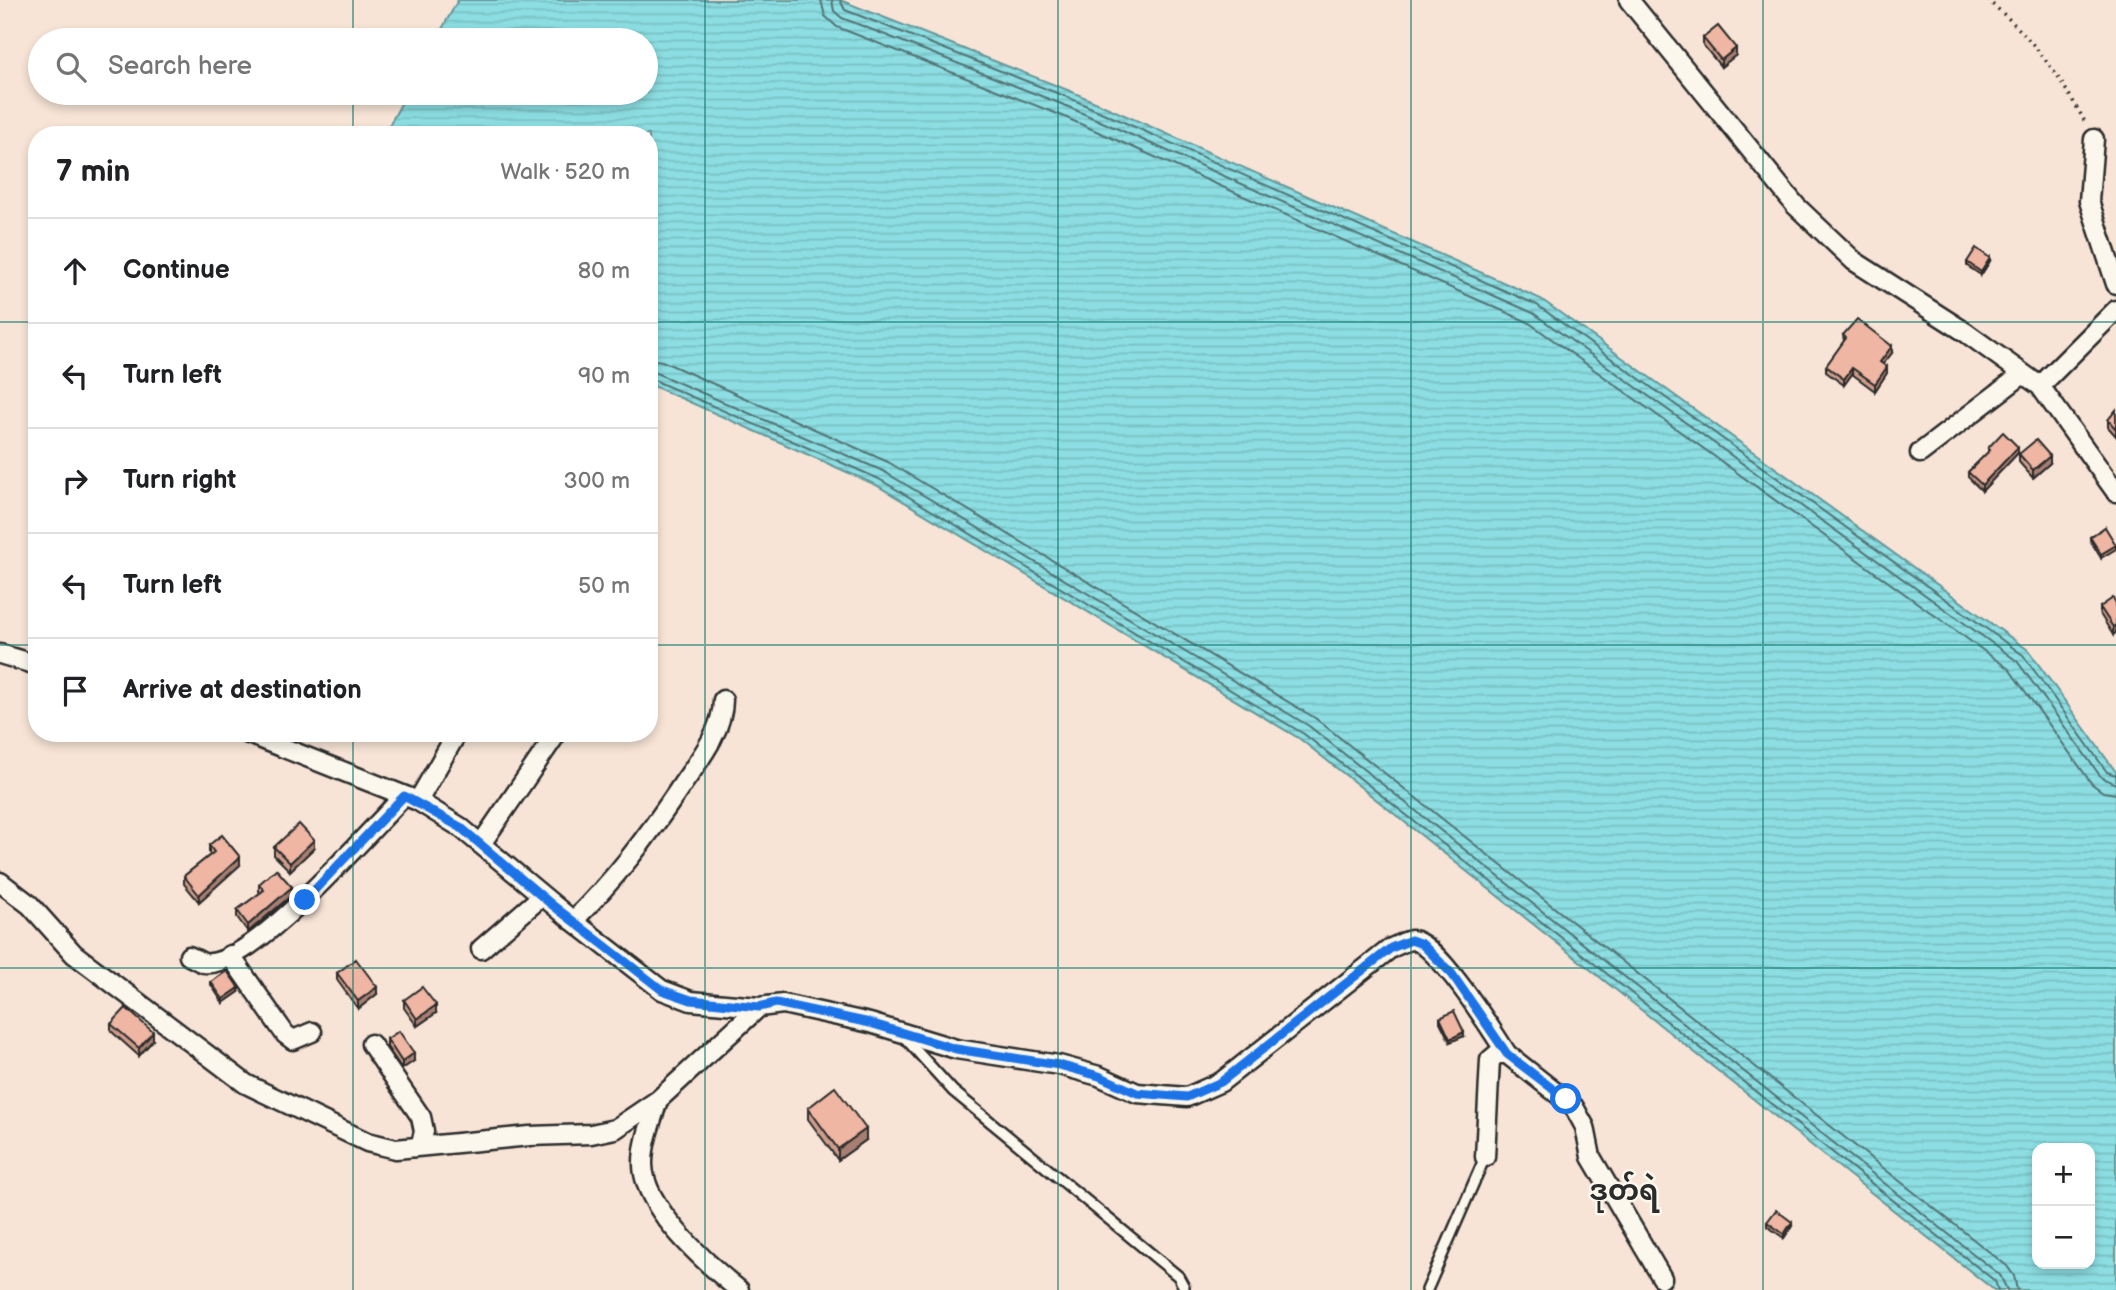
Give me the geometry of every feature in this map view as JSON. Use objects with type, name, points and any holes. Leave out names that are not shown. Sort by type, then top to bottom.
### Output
[{"type":"street","points":[[1629,0],[1796,206],[1825,236],[1854,261],[1965,332],[2040,386],[2116,492]]},
{"type":"street","points":[[2094,139],[2089,201],[2116,284]]},
{"type":"street","points":[[2040,386],[2116,310]]},
{"type":"street","points":[[1920,453],[2023,374]]},
{"type":"street","points":[[0,654],[28,662]]},
{"type":"street","points":[[573,922],[617,877],[666,811],[701,758],[723,710],[723,700]]},
{"type":"street","points":[[268,742],[411,799],[460,827],[573,922],[662,990],[691,1000],[759,1007],[783,1004],[899,1031],[956,1049],[1059,1065],[1099,1076],[1137,1093],[1187,1097],[1221,1082],[1391,948],[1411,940],[1422,944],[1452,974],[1507,1054],[1574,1107],[1584,1127],[1591,1157],[1662,1278]]},
{"type":"street","points":[[190,956],[204,963],[230,955],[268,933],[411,799],[451,742]]},
{"type":"street","points":[[481,844],[551,742]]},
{"type":"street","points":[[0,882],[30,905],[74,954],[246,1084],[367,1142],[396,1149],[591,1134],[615,1129],[658,1100],[759,1007]]},
{"type":"street","points":[[481,949],[542,896]]},
{"type":"street","points":[[230,955],[285,1034],[293,1040],[312,1032]]},
{"type":"street","points":[[371,1044],[421,1117],[424,1131],[421,1145]]},
{"type":"street","points":[[1485,1157],[1490,1060],[1502,1053],[1507,1054]]},
{"type":"street","points":[[658,1100],[643,1163],[644,1180],[652,1200],[710,1267],[739,1290]]},
{"type":"lane","points":[[899,1031],[953,1091],[1178,1276],[1184,1287]]},
{"type":"lane","points":[[1427,1290],[1485,1157]]},
{"type":"path","points":[[1987,0],[2007,16],[2064,82],[2094,139]]},
{"type":"water","points":[[458,0],[840,0],[1070,91],[1541,299],[2028,650],[2116,772],[2116,1290],[1994,1290],[1300,739],[876,485],[658,388],[658,126],[389,126],[400,105],[658,105],[658,28],[443,28]]},
{"type":"building","points":[[1718,26],[1736,48],[1721,60],[1703,38]]},
{"type":"building","points":[[1976,248],[1990,258],[1981,272],[1967,262]]},
{"type":"building","points":[[1857,319],[1892,346],[1880,362],[1887,367],[1875,384],[1852,368],[1844,379],[1826,366],[1846,338],[1843,335]]},
{"type":"building","points":[[2116,410],[2116,429],[2108,420]]},
{"type":"building","points":[[2003,432],[2018,447],[1982,485],[1968,472]]},
{"type":"building","points":[[2036,440],[2050,456],[2033,470],[2019,454]]},
{"type":"building","points":[[2105,527],[2116,545],[2101,554],[2090,537]]},
{"type":"building","points":[[2113,598],[2116,603],[2116,625],[2113,627],[2100,607]]},
{"type":"building","points":[[299,824],[314,840],[290,863],[274,847]]},
{"type":"building","points":[[222,835],[240,857],[199,895],[184,876],[214,852],[209,845]]},
{"type":"building","points":[[276,869],[292,887],[248,925],[237,910],[264,890],[259,884]]},
{"type":"building","points":[[356,959],[377,987],[358,1001],[337,973]]},
{"type":"building","points":[[227,971],[239,988],[223,999],[211,982]]},
{"type":"building","points":[[422,987],[436,1005],[417,1019],[404,1000]]},
{"type":"building","points":[[126,1008],[153,1032],[139,1048],[111,1024]]},
{"type":"building","points":[[1454,1011],[1464,1032],[1450,1039],[1440,1018]]},
{"type":"building","points":[[399,1031],[414,1053],[402,1062],[387,1039]]},
{"type":"building","points":[[835,1087],[866,1129],[838,1149],[808,1108]]},
{"type":"building","points":[[1776,1210],[1792,1222],[1784,1234],[1767,1222]]},
{"type":"district","name":"ဒုတ်ရဲ","points":[[1624,1190]]},
{"type":"route","points":[[305,900],[404,796],[460,827],[551,904],[662,990],[691,1000],[759,1007],[783,1004],[870,1023],[956,1049],[1059,1065],[1099,1076],[1137,1093],[1187,1097],[1221,1082],[1391,948],[1411,940],[1422,944],[1452,974],[1507,1054],[1566,1099]]}]
